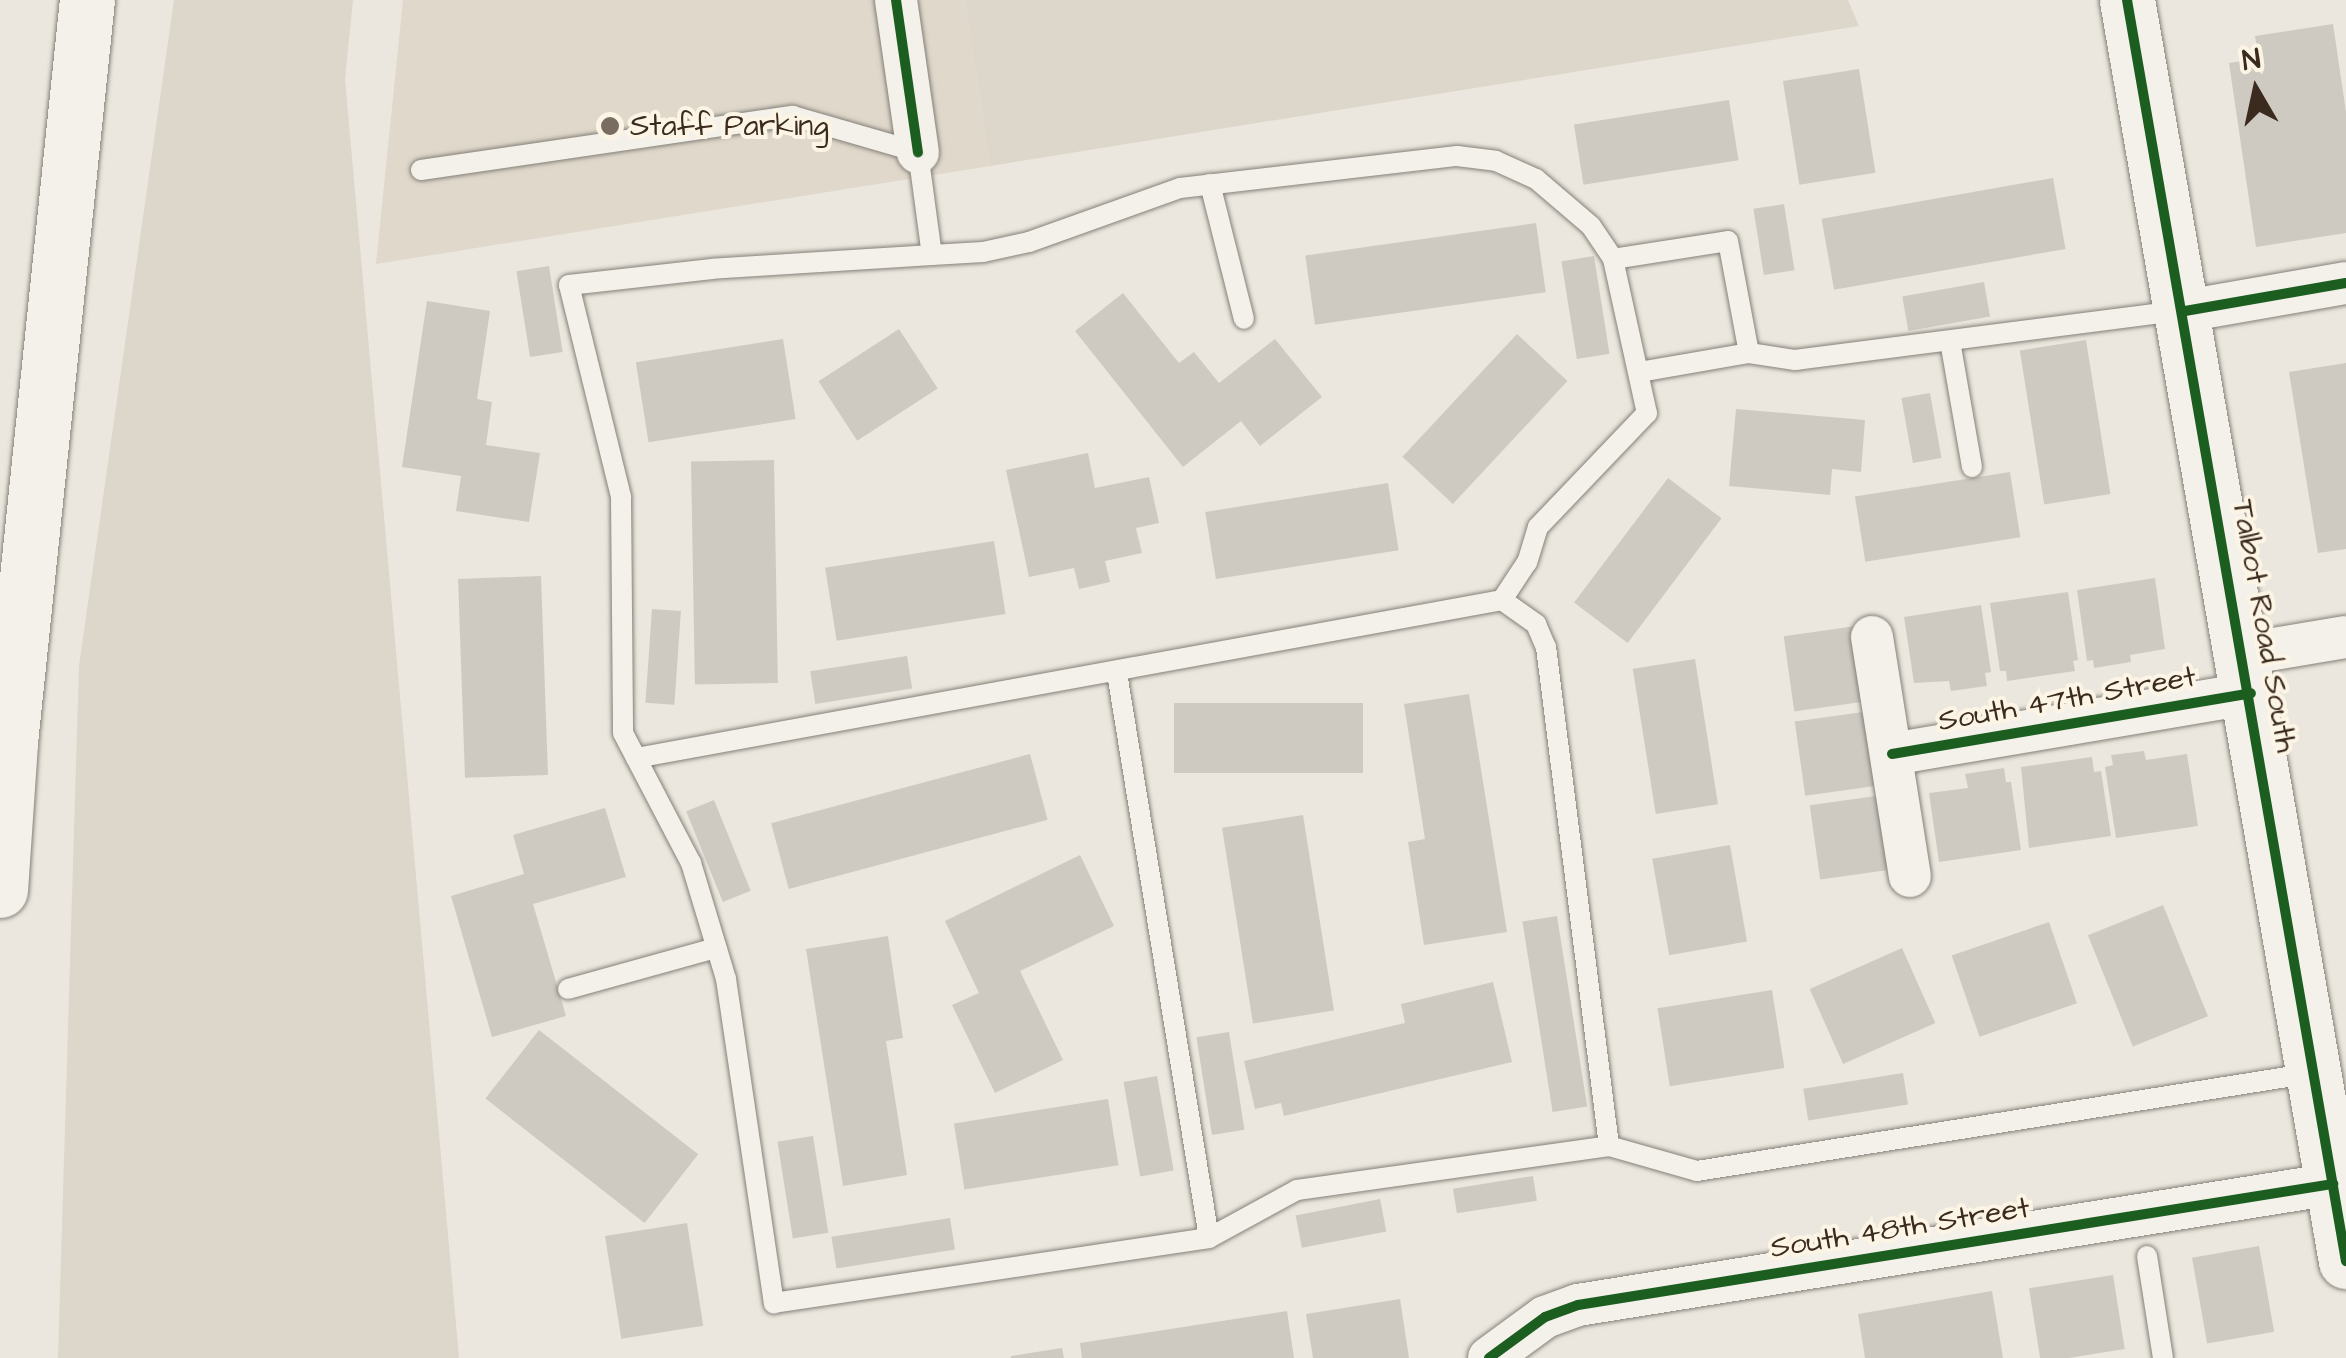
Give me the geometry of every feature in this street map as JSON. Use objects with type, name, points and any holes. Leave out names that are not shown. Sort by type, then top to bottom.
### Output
[{"type":"main road","points":[[0,890],[10,742],[87,0]]},
{"type":"main road","name":"Talbot Road South","points":[[2127,0],[2247,673],[2346,1261]]},
{"type":"street","points":[[896,0],[918,152]]},
{"type":"street","points":[[2184,311],[2346,283]]},
{"type":"street","points":[[1872,637],[1910,876]]},
{"type":"street","name":"South 47th Street","points":[[1892,754],[2247,673],[2346,637]]},
{"type":"street","name":"South 48th Street","points":[[1489,1358],[1545,1317],[1578,1304],[2333,1184]]},
{"type":"lane","points":[[420,170],[793,116],[918,152],[932,255]]},
{"type":"lane","points":[[1502,600],[1526,562],[1538,527],[1647,413],[1613,259],[1591,226],[1536,179],[1496,161],[1457,156],[1180,188],[1029,242],[983,252],[712,268],[568,285],[621,497],[623,733],[690,863],[726,979],[774,1302],[1209,1238],[1297,1190],[1610,1146],[1697,1171],[2314,1073]]},
{"type":"lane","points":[[1210,184],[1244,319]]},
{"type":"lane","points":[[1613,259],[1728,241],[1749,353]]},
{"type":"lane","points":[[1639,372],[1749,353],[1794,360],[2184,311]]},
{"type":"lane","points":[[1950,341],[1972,466]]},
{"type":"lane","points":[[636,758],[1502,600],[1536,624],[1546,647],[1610,1146]]},
{"type":"lane","points":[[1117,673],[1209,1238]]},
{"type":"lane","points":[[568,989],[716,948]]},
{"type":"lane","points":[[2147,1256],[2163,1358]]},
{"type":"shaded area","points":[[174,0],[353,0],[345,79],[459,1358],[58,1358],[79,666]]},
{"type":"shaded area","points":[[403,0],[965,0],[990,166],[376,264]]},
{"type":"shaded area","points":[[965,0],[1848,0],[1859,26],[990,166]]},
{"type":"building","points":[[2333,24],[2346,112],[2346,233],[2256,247],[2229,63],[2259,59],[2255,36]]},
{"type":"building","points":[[1859,69],[1875,173],[1799,185],[1783,81]]},
{"type":"building","points":[[1729,100],[1739,160],[1583,185],[1574,125]]},
{"type":"building","points":[[2053,178],[2066,249],[1834,290],[1822,219]]},
{"type":"building","points":[[1784,204],[1794,270],[1764,275],[1753,209]]},
{"type":"building","points":[[1536,223],[1546,292],[1315,325],[1305,255]]},
{"type":"building","points":[[1594,256],[1609,354],[1577,359],[1561,261]]},
{"type":"building","points":[[549,266],[563,352],[530,357],[516,271]]},
{"type":"building","points":[[1984,282],[1990,316],[1908,331],[1902,296]]},
{"type":"building","points":[[1123,293],[1179,363],[1194,352],[1219,383],[1275,339],[1322,397],[1260,446],[1241,421],[1183,467],[1075,331]]},
{"type":"building","points":[[427,301],[490,311],[477,399],[492,402],[486,445],[540,453],[529,522],[456,511],[461,476],[402,467]]},
{"type":"building","points":[[899,329],[938,389],[857,441],[818,381]]},
{"type":"building","points":[[1517,334],[1567,381],[1453,504],[1402,457]]},
{"type":"building","points":[[783,339],[796,419],[649,442],[636,362]]},
{"type":"building","points":[[2086,340],[2110,494],[2044,505],[2020,350]]},
{"type":"building","points":[[2346,363],[2346,549],[2318,553],[2289,372]]},
{"type":"building","points":[[1930,393],[1941,458],[1913,463],[1901,398]]},
{"type":"building","points":[[1736,409],[1865,420],[1861,472],[1832,469],[1830,495],[1729,486]]},
{"type":"building","points":[[1088,453],[1095,488],[1149,477],[1159,523],[1136,528],[1142,553],[1105,561],[1110,582],[1079,589],[1074,568],[1029,577],[1006,470]]},
{"type":"building","points":[[774,460],[778,683],[695,684],[691,461]]},
{"type":"building","points":[[2010,472],[2020,537],[1865,562],[1855,497]]},
{"type":"building","points":[[1668,478],[1722,518],[1628,643],[1574,603]]},
{"type":"building","points":[[1388,483],[1399,550],[1216,579],[1205,512]]},
{"type":"building","points":[[994,541],[1006,614],[837,641],[825,568]]},
{"type":"building","points":[[541,576],[548,775],[465,778],[458,579]]},
{"type":"building","points":[[2155,578],[2165,649],[2130,655],[2131,662],[2094,668],[2093,660],[2087,661],[2077,590]]},
{"type":"building","points":[[2068,592],[2078,660],[2073,661],[2075,671],[2007,681],[2006,671],[2000,671],[1990,603]]},
{"type":"building","points":[[1981,605],[1991,672],[1985,673],[1987,686],[1951,691],[1949,681],[1914,683],[1904,617]]},
{"type":"building","points":[[652,609],[681,611],[674,705],[645,703]]},
{"type":"building","points":[[1856,626],[1867,701],[1794,711],[1784,636]]},
{"type":"building","points":[[907,656],[912,689],[815,704],[810,671]]},
{"type":"building","points":[[1695,659],[1718,804],[1656,814],[1633,669]]},
{"type":"building","points":[[1469,694],[1507,932],[1424,945],[1408,842],[1425,839],[1404,704]]},
{"type":"building","points":[[1174,703],[1363,703],[1363,773],[1174,773]]},
{"type":"building","points":[[1870,711],[1880,785],[1805,796],[1795,722]]},
{"type":"building","points":[[2144,751],[2146,760],[2187,754],[2198,826],[2116,838],[2105,767],[2113,765],[2111,755]]},
{"type":"building","points":[[1030,754],[1048,820],[789,889],[771,823]]},
{"type":"building","points":[[2092,757],[2094,772],[2101,771],[2111,836],[2029,848],[2021,767]]},
{"type":"building","points":[[2004,768],[2006,782],[2011,782],[2021,850],[1939,862],[1929,793],[1968,788],[1965,774]]},
{"type":"building","points":[[1883,795],[1893,869],[1820,880],[1810,805]]},
{"type":"building","points":[[714,800],[751,891],[723,902],[686,811]]},
{"type":"building","points":[[605,808],[626,877],[533,904],[566,1016],[492,1037],[451,896],[524,874],[513,835]]},
{"type":"building","points":[[1303,815],[1334,1011],[1253,1023],[1222,828]]},
{"type":"building","points":[[1730,845],[1747,942],[1669,955],[1652,859]]},
{"type":"building","points":[[1080,855],[1114,926],[1020,971],[1063,1060],[995,1093],[952,1005],[979,993],[945,921]]},
{"type":"building","points":[[2163,905],[2208,1016],[2133,1047],[2088,935]]},
{"type":"building","points":[[1557,916],[1587,1107],[1553,1112],[1522,921]]},
{"type":"building","points":[[2049,922],[2077,1003],[1980,1037],[1952,956]]},
{"type":"building","points":[[888,936],[903,1038],[886,1041],[907,1175],[843,1186],[806,949]]},
{"type":"building","points":[[1902,948],[1935,1023],[1843,1064],[1810,989]]},
{"type":"building","points":[[1493,982],[1512,1062],[1284,1116],[1281,1103],[1255,1109],[1244,1061],[1405,1023],[1401,1004]]},
{"type":"building","points":[[1772,990],[1784,1068],[1670,1086],[1657,1008]]},
{"type":"building","points":[[539,1030],[698,1154],[645,1223],[485,1099]]},
{"type":"building","points":[[1229,1032],[1244,1130],[1212,1135],[1196,1037]]},
{"type":"building","points":[[1903,1073],[1908,1105],[1808,1120],[1803,1089]]},
{"type":"building","points":[[1157,1076],[1174,1171],[1140,1176],[1124,1082]]},
{"type":"building","points":[[1108,1099],[1118,1165],[964,1190],[954,1123]]},
{"type":"building","points":[[813,1136],[828,1233],[793,1238],[777,1142]]},
{"type":"building","points":[[1533,1176],[1537,1201],[1457,1213],[1453,1189]]},
{"type":"building","points":[[1380,1199],[1386,1231],[1302,1248],[1296,1215]]},
{"type":"building","points":[[950,1218],[955,1250],[836,1268],[831,1237]]},
{"type":"building","points":[[687,1223],[703,1326],[621,1339],[605,1236]]},
{"type":"building","points":[[2259,1246],[2274,1332],[2207,1343],[2192,1258]]},
{"type":"building","points":[[2113,1275],[2125,1349],[2040,1358],[2029,1288]]},
{"type":"building","points":[[1992,1291],[2003,1358],[1865,1358],[1858,1314]]},
{"type":"building","points":[[1400,1299],[1409,1358],[1313,1358],[1306,1314]]},
{"type":"building","points":[[1287,1311],[1294,1358],[1082,1358],[1080,1343]]},
{"type":"building","points":[[1062,1348],[1064,1358],[1011,1358],[1011,1356]]},
{"type":"cycle path","points":[[896,0],[918,152]]},
{"type":"cycle path","points":[[2127,0],[2346,1261]]},
{"type":"cycle path","points":[[2185,311],[2346,283]]},
{"type":"cycle path","points":[[1892,754],[2251,693]]},
{"type":"cycle path","points":[[1489,1358],[1545,1317],[1578,1305],[2333,1184]]},
{"type":"place","name":"Staff Parking","points":[[610,126]]}]
